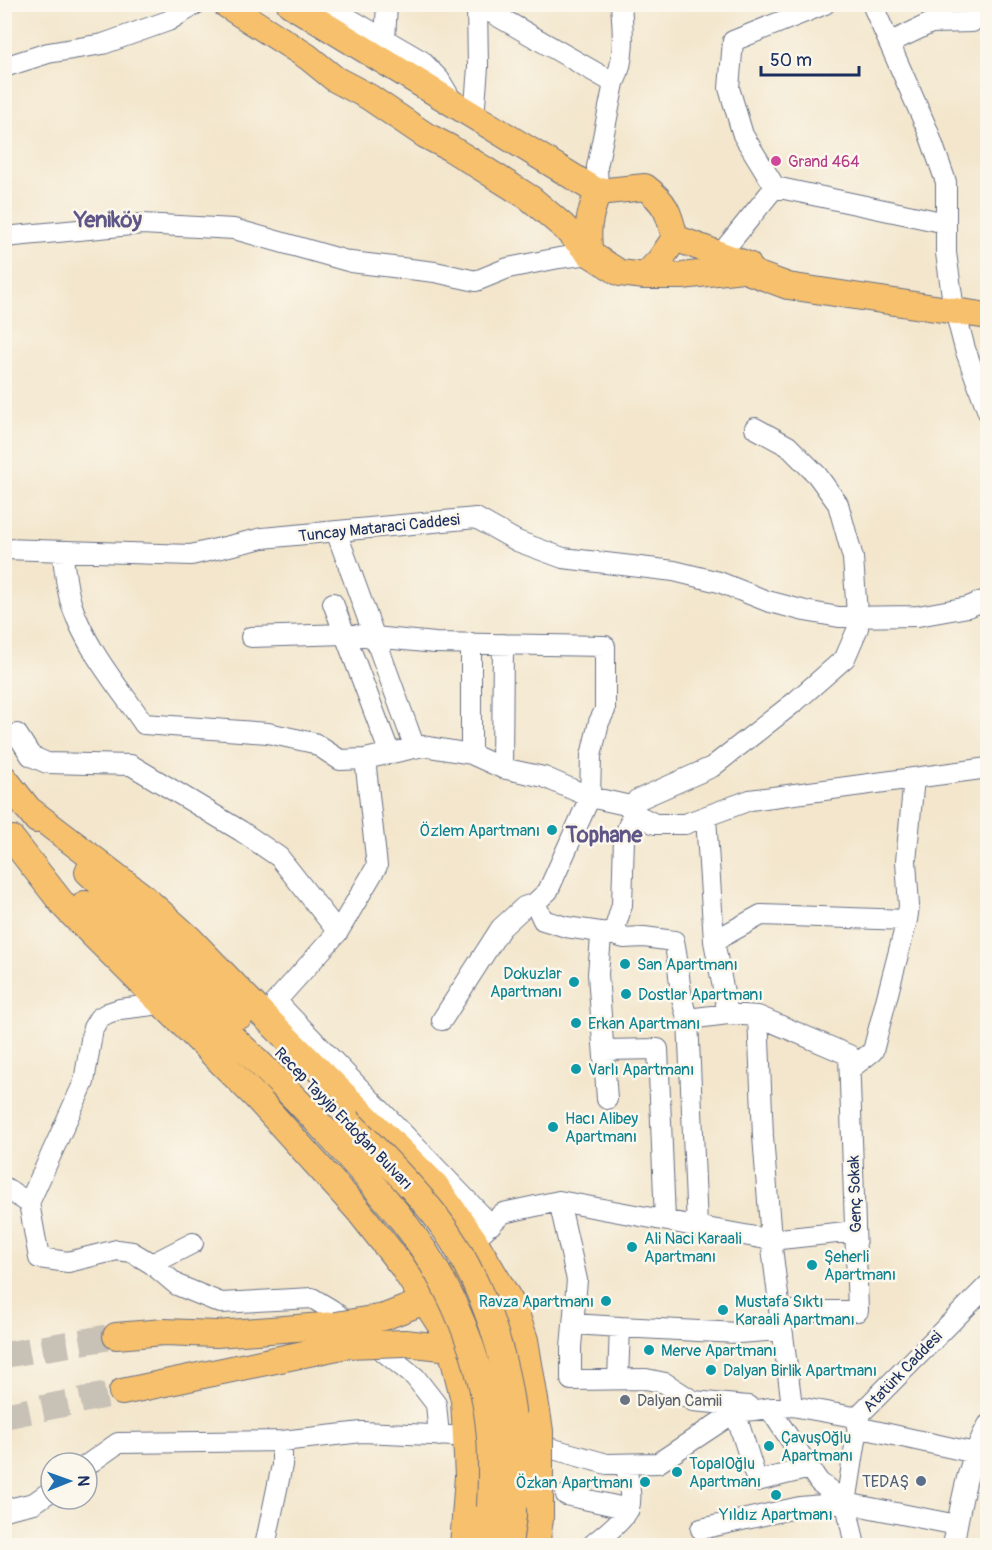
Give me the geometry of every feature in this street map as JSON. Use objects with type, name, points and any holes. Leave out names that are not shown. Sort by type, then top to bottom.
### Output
[{"type":"main road","points":[[225,4],[308,57],[335,79],[369,97],[425,135],[530,198],[563,226],[565,247],[590,254],[620,273],[682,276],[742,269],[788,286],[935,309],[987,305]]},
{"type":"main road","points":[[290,4],[598,192],[645,187],[660,198],[668,212],[675,238],[660,260],[645,276]]},
{"type":"main road","points":[[590,254],[587,233],[589,217],[598,192]]},
{"type":"main road","points":[[675,238],[743,264],[923,299],[987,316]]},
{"type":"main road","name":"Recep Tayyip Erdoğan Bulvarı","points":[[4,778],[55,843],[237,1011],[340,1129],[374,1185],[409,1229],[442,1283],[464,1329],[480,1378],[488,1422],[491,1461],[490,1507],[484,1545]]},
{"type":"main road","points":[[26,807],[141,895],[190,939],[265,1017],[482,1232],[525,1340],[540,1431],[540,1519],[536,1545]]},
{"type":"main road","points":[[8,833],[65,907],[256,1097],[358,1210],[402,1266],[425,1301],[451,1348],[464,1400],[468,1476],[463,1545]]},
{"type":"main road","name":"Recep Tayyip Erdoğan Bulvarı","points":[[8,833],[247,1049],[300,1102],[398,1172],[435,1216],[458,1250],[475,1282],[505,1368],[511,1400],[515,1502],[509,1545]]},
{"type":"main road","points":[[122,1392],[341,1335],[425,1301],[460,1281],[482,1232]]},
{"type":"main road","points":[[116,1336],[164,1332],[341,1335],[451,1348],[484,1370],[507,1361],[525,1340]]},
{"type":"street","points":[[4,67],[48,54],[102,44],[168,21],[196,4]]},
{"type":"street","points":[[324,4],[422,61],[440,79],[465,112]]},
{"type":"street","points":[[385,40],[387,4]]},
{"type":"street","points":[[598,192],[597,167],[614,83],[618,74],[623,38],[621,4]]},
{"type":"street","points":[[825,4],[733,41],[729,88],[743,135],[775,188],[946,223]]},
{"type":"street","points":[[872,4],[928,131],[946,182],[946,253],[954,307],[965,349],[987,412]]},
{"type":"street","points":[[465,112],[478,67],[477,5]]},
{"type":"street","points":[[477,5],[614,83]]},
{"type":"street","points":[[890,43],[931,23],[980,18]]},
{"type":"street","points":[[718,256],[775,188]]},
{"type":"street","points":[[4,237],[142,224],[234,229],[351,262],[435,272],[476,281],[565,247]]},
{"type":"street","points":[[607,1099],[598,974],[601,937],[615,928],[622,905],[624,838],[637,800],[712,767],[796,701],[845,657],[858,628],[853,558],[838,504],[817,475],[788,446],[755,428]]},
{"type":"street","name":"Tuncay Mataraci Caddesi","points":[[4,549],[191,555],[263,538],[476,518],[517,541],[563,558],[675,572],[719,582],[767,601],[839,617],[918,616],[968,607],[987,599]]},
{"type":"street","points":[[336,531],[415,748]]},
{"type":"street","points":[[62,551],[71,604],[84,636],[94,654],[144,724],[267,733],[314,743],[340,760],[365,759],[423,746],[471,754],[502,768],[544,777],[590,797],[634,810],[655,824],[685,824],[750,800],[987,768]]},
{"type":"street","points":[[333,603],[390,754]]},
{"type":"street","points":[[251,637],[344,634],[435,643],[605,646],[604,710],[591,756],[590,797],[548,891],[535,903],[524,907],[501,928],[442,1020]]},
{"type":"street","points":[[471,643],[471,754]]},
{"type":"street","points":[[502,768],[503,644]]},
{"type":"street","points":[[17,734],[31,756],[47,763],[131,765],[241,831],[279,857],[338,932]]},
{"type":"street","points":[[365,759],[377,866],[338,932],[276,1001],[482,1232],[503,1213],[559,1201],[771,1240],[855,1231]]},
{"type":"street","points":[[850,1070],[873,1051],[907,920],[909,906],[906,861],[914,778]]},
{"type":"street","points":[[706,817],[714,941],[728,1014]]},
{"type":"street","points":[[535,903],[543,920],[566,927],[624,938],[674,941],[683,1005],[688,1019],[697,1226]]},
{"type":"street","points":[[714,941],[761,915],[907,920]]},
{"type":"street","points":[[161,1004],[120,1009],[99,1018],[93,1028],[84,1082],[29,1203],[39,1258],[68,1262],[117,1250],[132,1252],[152,1264],[177,1285],[221,1303],[312,1298],[332,1310],[415,1377],[436,1404],[439,1436]]},
{"type":"street","points":[[688,1019],[728,1014],[758,1016],[849,1055],[850,1070]]},
{"type":"street","points":[[758,1016],[763,1136],[771,1240],[792,1406]]},
{"type":"street","points":[[604,1050],[658,1049],[665,1220]]},
{"type":"street","points":[[659,1061],[691,1060]]},
{"type":"street","name":"Genç Sokak","points":[[781,1320],[858,1311],[850,1070]]},
{"type":"street","points":[[4,1187],[29,1203]]},
{"type":"street","points":[[559,1201],[577,1280],[571,1380],[646,1379],[665,1383],[693,1401],[769,1408]]},
{"type":"street","points":[[152,1264],[193,1243]]},
{"type":"street","name":"Atatürk Caddesi","points":[[855,1545],[846,1503],[860,1414],[987,1285]]},
{"type":"street","points":[[573,1324],[738,1333],[781,1320]]},
{"type":"street","points":[[618,1379],[620,1327]]},
{"type":"street","points":[[99,1456],[118,1443],[282,1441],[362,1432],[528,1442],[607,1464],[658,1464],[735,1412],[792,1406],[975,1453]]},
{"type":"street","points":[[769,1408],[819,1482],[846,1503]]},
{"type":"street","points":[[735,1412],[757,1481],[810,1468]]},
{"type":"street","points":[[953,1545],[975,1453],[987,1425]]},
{"type":"street","points":[[265,1545],[282,1465],[282,1441]]},
{"type":"street","points":[[591,1545],[629,1509],[626,1464]]},
{"type":"street","points":[[566,1495],[629,1509]]},
{"type":"street","points":[[4,1510],[34,1503],[39,1499]]},
{"type":"street","points":[[701,1529],[800,1507],[846,1503],[957,1525]]},
{"type":"tunnel","points":[[4,1355],[116,1336]]},
{"type":"tunnel","points":[[4,1416],[122,1392]]},
{"type":"place","name":"Grand 464","points":[[776,161]]},
{"type":"place","name":"Özlem Apartmanı","points":[[552,830]]},
{"type":"place","name":"San Apartmanı","points":[[625,964]]},
{"type":"place","name":"Dokuzlar Apartmanı","points":[[574,982]]},
{"type":"place","name":"Dostlar Apartmanı","points":[[626,994]]},
{"type":"place","name":"Erkan Apartmanı","points":[[576,1023]]},
{"type":"place","name":"Varlı Apartmanı","points":[[576,1069]]},
{"type":"place","name":"Hacı Alibey Apartmanı","points":[[553,1127]]},
{"type":"place","name":"Ali Naci Karaali Apartmanı","points":[[632,1247]]},
{"type":"place","name":"Şeherli Apartmanı","points":[[812,1265]]},
{"type":"place","name":"Ravza Apartmanı","points":[[606,1301]]},
{"type":"place","name":"Mustafa Sıktı Karaali Apartmanı","points":[[723,1310]]},
{"type":"place","name":"Merve Apartmanı","points":[[649,1350]]},
{"type":"place","name":"Dalyan Birlik Apartmanı","points":[[711,1370]]},
{"type":"place","name":"Dalyan Camii","points":[[625,1400]]},
{"type":"place","name":"ÇavuşOğlu Apartmanı","points":[[769,1446]]},
{"type":"place","name":"TopalOğlu Apartmanı","points":[[677,1472]]},
{"type":"place","name":"TEDAŞ","points":[[921,1481]]},
{"type":"place","name":"Özkan Apartmanı","points":[[645,1482]]},
{"type":"place","name":"Yıldız Apartmanı","points":[[776,1495]]},
{"type":"district","name":"Yeniköy","points":[[108,219]]},
{"type":"district","name":"Tophane","points":[[604,834]]}]
